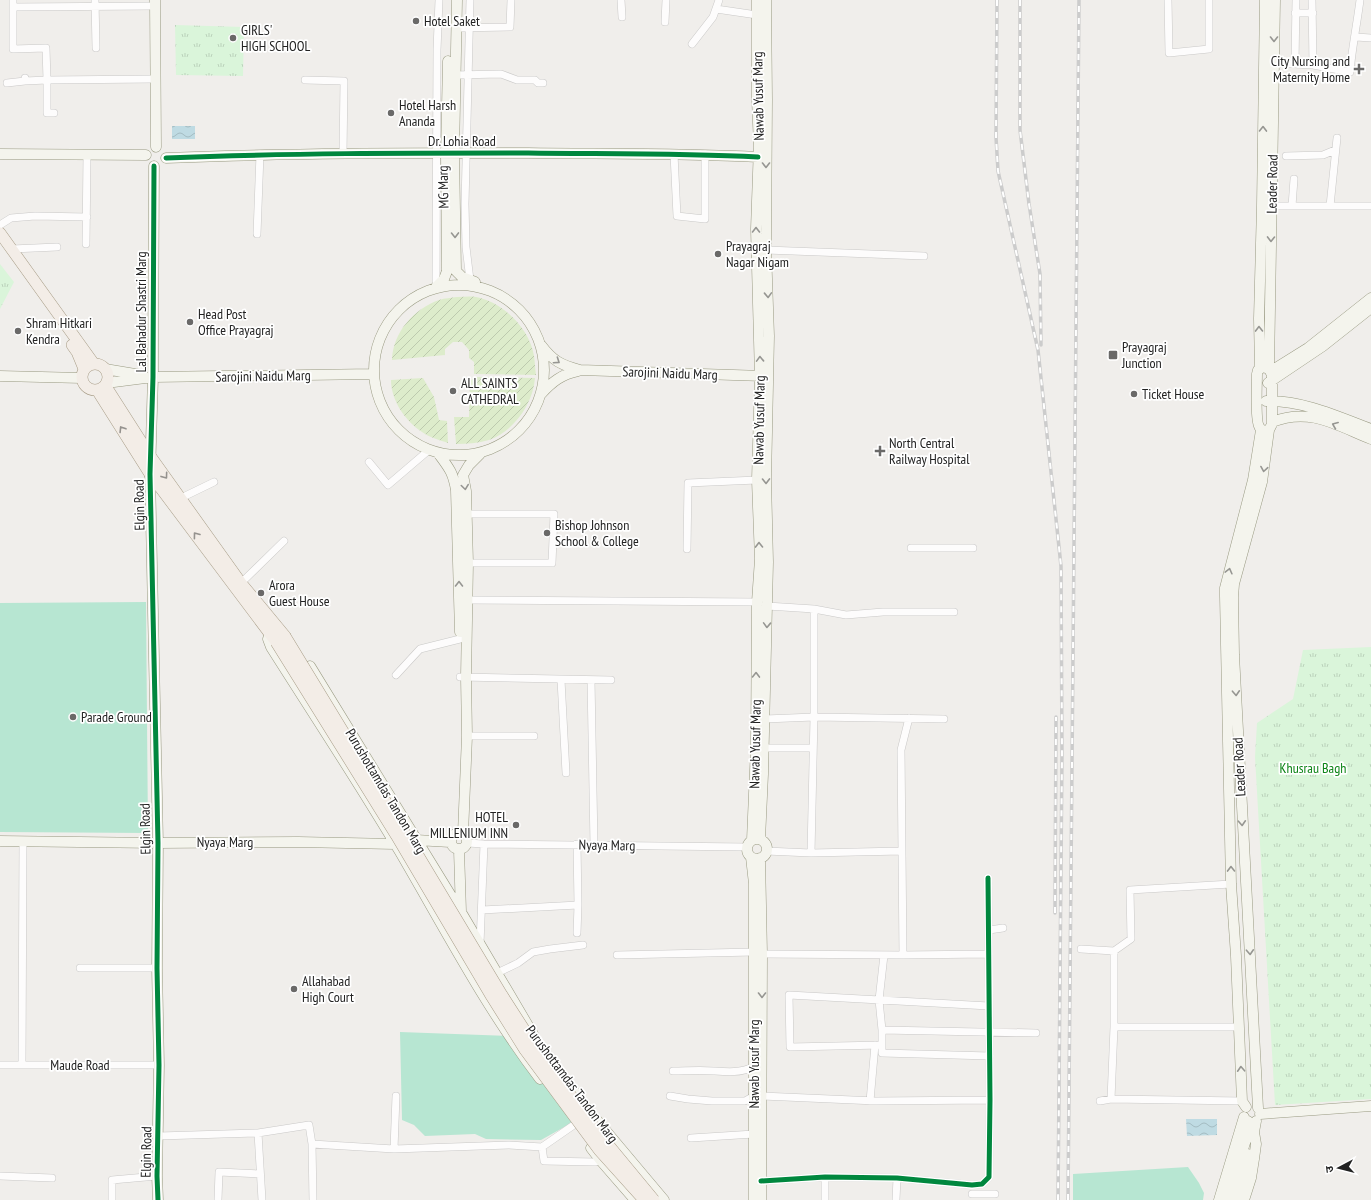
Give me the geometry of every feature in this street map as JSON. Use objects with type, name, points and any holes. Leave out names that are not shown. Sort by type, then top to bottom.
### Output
[{"type":"main road","name":"MG Marg","points":[[436,287],[444,279],[447,271],[446,153],[450,0]]},
{"type":"main road","name":"MG Marg","points":[[457,0],[455,75],[446,153],[456,271],[462,277],[504,297],[516,306],[533,328],[540,344]]},
{"type":"main road","name":"Nawab Yusuf Marg","points":[[753,842],[756,747],[757,602],[760,559],[757,480],[764,376],[756,229],[758,157],[758,0]]},
{"type":"main road","name":"Nawab Yusuf Marg","points":[[753,842],[764,748],[768,562],[764,376],[767,99],[766,0]]},
{"type":"main road","name":"Leader Road","points":[[1265,0],[1259,319],[1268,372]]},
{"type":"main road","name":"Leader Road","points":[[1268,372],[1275,0]]},
{"type":"main road","points":[[155,3],[156,147]]},
{"type":"main road","points":[[156,147],[162,149],[166,154],[166,158],[163,164],[157,167],[148,163],[146,155],[149,149],[156,147]]},
{"type":"main road","name":"Dr. Lohia Road","points":[[166,158],[260,154],[446,153],[705,154],[758,157]]},
{"type":"main road","points":[[0,154],[146,155]]},
{"type":"main road","name":"Lal Bahadur Shastri Marg","points":[[151,457],[154,166]]},
{"type":"main road","points":[[0,233],[12,249],[86,371]]},
{"type":"main road","points":[[0,246],[77,352],[86,371],[86,387],[90,389],[103,386],[108,377],[105,369],[98,364],[86,371],[0,376]]},
{"type":"main road","points":[[482,286],[457,284],[436,287],[423,292],[410,300],[390,320],[383,332],[378,346],[374,374],[380,402],[395,426],[411,440],[434,452],[452,456],[480,454],[496,449],[518,432],[536,408],[541,394],[545,371],[540,344]]},
{"type":"main road","points":[[1268,372],[1308,348],[1371,298]]},
{"type":"main road","points":[[1371,308],[1323,346],[1268,372],[1257,374],[1257,420],[1259,427],[1267,427],[1285,417],[1305,416],[1327,422],[1371,439]]},
{"type":"main road","points":[[540,344],[554,360],[565,366],[580,370]]},
{"type":"main road","name":"Sarojini Naidu Marg","points":[[105,369],[153,377]]},
{"type":"main road","points":[[541,394],[557,379],[568,373],[580,370]]},
{"type":"main road","name":"Sarojini Naidu Marg","points":[[580,370],[764,376]]},
{"type":"main road","points":[[1257,383],[1268,383],[1268,372]]},
{"type":"main road","points":[[1267,427],[1272,401],[1268,372]]},
{"type":"main road","name":"Sarojini Naidu Marg","points":[[103,386],[153,377],[374,374]]},
{"type":"main road","name":"Purushottamdas Tandon Marg","points":[[103,386],[151,457],[277,635]]},
{"type":"main road","name":"Purushottamdas Tandon Marg","points":[[103,386],[150,474],[277,635]]},
{"type":"main road","points":[[1257,403],[1262,401],[1272,401],[1300,404],[1317,408],[1371,429]]},
{"type":"main road","name":"Leader Road","points":[[1230,608],[1231,884],[1244,1104],[1243,1112],[1253,1116],[1234,655],[1230,608],[1225,588],[1267,427]]},
{"type":"main road","points":[[434,452],[451,470],[454,476],[462,514],[468,563],[462,600],[460,639],[467,736],[463,836]]},
{"type":"main road","points":[[459,850],[463,848],[462,514],[466,491],[463,475],[469,465],[480,454]]},
{"type":"main road","name":"Elgin Road","points":[[151,457],[150,474],[158,843],[158,1200]]},
{"type":"main road","name":"Purushottamdas Tandon Marg","points":[[635,1200],[601,1161],[517,1048],[476,982],[395,844],[271,647],[268,639],[277,635],[284,628],[289,632],[416,840],[462,912],[538,1042],[590,1112],[664,1200]]},
{"type":"main road","points":[[277,635],[486,988],[522,1045],[599,1150],[644,1200]]},
{"type":"main road","points":[[277,635],[403,830],[502,995],[536,1048],[597,1131],[654,1200]]},
{"type":"main road","points":[[459,850],[453,848],[450,842],[451,837],[463,836]]},
{"type":"main road","name":"Nyaya Marg","points":[[0,841],[158,843],[298,842],[395,844],[416,840],[450,842]]},
{"type":"main road","points":[[753,842],[764,842],[766,846],[759,855],[748,853],[753,842]]},
{"type":"main road","points":[[459,850],[462,912]]},
{"type":"main road","name":"Nawab Yusuf Marg","points":[[759,855],[757,1096],[761,1200]]},
{"type":"main road","name":"Nawab Yusuf Marg","points":[[754,1200],[754,1134],[757,1096],[753,1067],[758,953]]},
{"type":"main road","points":[[1253,1116],[1371,1106]]},
{"type":"main road","points":[[1244,1200],[1251,1178],[1256,1144],[1253,1116]]},
{"type":"main road","points":[[1237,1200],[1248,1130],[1253,1116]]},
{"type":"main road","points":[[1219,1200],[1253,1116]]},
{"type":"main road","points":[[1228,1200],[1254,1132]]},
{"type":"street","points":[[439,0],[446,153]]},
{"type":"street","points":[[470,0],[465,232],[470,280]]},
{"type":"street","points":[[456,28],[510,27],[511,0]]},
{"type":"street","points":[[621,0],[622,17]]},
{"type":"street","points":[[665,22],[666,0]]},
{"type":"street","points":[[692,44],[714,17],[719,0]]},
{"type":"street","points":[[1168,0],[1169,53],[1209,49],[1209,0]]},
{"type":"street","points":[[1294,64],[1296,0]]},
{"type":"street","points":[[1312,0],[1312,65]]},
{"type":"street","points":[[1274,63],[1312,65],[1350,72],[1352,47],[1356,37],[1360,0]]},
{"type":"street","points":[[95,3],[96,48]]},
{"type":"street","points":[[54,113],[47,113],[46,48],[14,49],[13,4],[155,3]]},
{"type":"street","points":[[716,9],[757,15]]},
{"type":"street","points":[[1295,13],[1313,13]]},
{"type":"street","points":[[1356,37],[1371,38]]},
{"type":"street","points":[[455,75],[501,74],[517,80],[535,80],[538,83],[542,83]]},
{"type":"street","points":[[7,83],[25,80],[155,79]]},
{"type":"street","points":[[305,80],[344,81],[343,154]]},
{"type":"street","points":[[1330,206],[1336,138]]},
{"type":"street","points":[[1286,156],[1324,155],[1336,150]]},
{"type":"street","points":[[257,234],[260,154]]},
{"type":"street","points":[[674,154],[677,216],[705,219],[705,154]]},
{"type":"street","points":[[86,244],[87,155]]},
{"type":"street","points":[[1292,206],[1294,179]]},
{"type":"street","points":[[1272,206],[1371,206]]},
{"type":"street","points":[[0,225],[11,218],[35,216],[87,217]]},
{"type":"street","points":[[12,249],[57,248]]},
{"type":"street","points":[[766,250],[924,256]]},
{"type":"street","points":[[370,462],[388,485],[434,452]]},
{"type":"street","points":[[687,549],[688,483],[757,480]]},
{"type":"street","points":[[180,498],[214,482]]},
{"type":"street","points":[[462,514],[554,514],[552,563],[468,563]]},
{"type":"street","points":[[241,583],[284,541]]},
{"type":"street","points":[[911,548],[973,548]]},
{"type":"street","points":[[462,600],[757,602]]},
{"type":"street","points":[[767,606],[814,609],[846,615],[883,612],[954,612]]},
{"type":"street","points":[[811,852],[814,717],[814,609]]},
{"type":"street","points":[[396,675],[420,649],[460,639]]},
{"type":"street","points":[[463,677],[611,680]]},
{"type":"street","points":[[561,680],[566,773]]},
{"type":"street","points":[[591,680],[594,844]]},
{"type":"street","points":[[765,719],[814,717],[944,719]]},
{"type":"street","points":[[903,955],[901,750],[909,718]]},
{"type":"street","points":[[467,736],[534,736]]},
{"type":"street","points":[[764,748],[813,748]]},
{"type":"street","name":"Nyaya Marg","points":[[463,836],[484,844],[753,842]]},
{"type":"street","points":[[22,1065],[23,841]]},
{"type":"street","points":[[480,945],[484,844]]},
{"type":"street","points":[[577,844],[577,933]]},
{"type":"street","points":[[759,855],[811,852],[902,851]]},
{"type":"street","points":[[761,1181],[825,1177],[897,1178],[972,1185],[982,1184],[989,1177],[990,1033],[988,878]]},
{"type":"street","points":[[1081,949],[1114,951],[1131,939],[1130,890],[1231,884]]},
{"type":"street","points":[[482,910],[578,905]]},
{"type":"street","points":[[989,930],[1003,928]]},
{"type":"street","points":[[497,973],[518,963],[533,952],[583,945]]},
{"type":"street","points":[[1111,1099],[1114,1027],[1114,951]]},
{"type":"street","points":[[617,955],[758,953],[884,955],[989,954]]},
{"type":"street","points":[[870,1101],[882,1030],[879,1000],[884,955]]},
{"type":"street","points":[[80,968],[157,968]]},
{"type":"street","points":[[879,1045],[790,1047],[789,995],[989,1006]]},
{"type":"street","points":[[1114,1027],[1239,1027]]},
{"type":"street","points":[[882,1030],[1036,1033]]},
{"type":"street","points":[[879,1045],[882,1053],[990,1056]]},
{"type":"street","name":"Maude Road","points":[[0,1065],[159,1066]]},
{"type":"street","points":[[673,1071],[725,1072],[745,1071],[753,1067]]},
{"type":"street","points":[[394,1149],[396,1096]]},
{"type":"street","points":[[670,1096],[688,1100],[712,1101],[745,1101],[757,1096],[870,1101],[990,1100]]},
{"type":"street","points":[[1100,1101],[1111,1099],[1244,1104]]},
{"type":"street","points":[[312,1144],[394,1149],[509,1145],[542,1147],[575,1125],[590,1112]]},
{"type":"street","points":[[159,1136],[258,1133],[309,1125],[312,1144],[313,1200]]},
{"type":"street","points":[[258,1133],[262,1200]]},
{"type":"street","points":[[691,1138],[754,1134]]},
{"type":"street","points":[[542,1147],[544,1161],[601,1161],[624,1152]]},
{"type":"street","points":[[218,1200],[219,1172],[260,1174]]},
{"type":"street","points":[[0,1176],[52,1178]]},
{"type":"street","points":[[112,1200],[112,1180],[157,1176]]},
{"type":"street","points":[[825,1177],[825,1200]]},
{"type":"street","points":[[896,1200],[897,1178]]},
{"type":"street","points":[[972,1185],[972,1197],[995,1194]]},
{"type":"green space","points":[[175,25],[244,27],[243,76],[176,75]]},
{"type":"green space","points":[[0,264],[14,282],[0,309]]},
{"type":"green space","points":[[457,297],[474,297],[486,300],[496,305],[514,318],[527,336],[531,346],[534,356],[536,375],[474,374],[474,362],[469,358],[469,350],[462,342],[453,342],[445,349],[445,355],[392,360],[396,340],[406,323],[413,316],[421,309],[439,300]]},
{"type":"green space","points":[[475,377],[535,378],[526,407],[521,415],[506,430],[489,440],[456,444],[454,417],[469,417],[470,381]]},
{"type":"green space","points":[[423,378],[434,397],[439,420],[447,421],[448,443],[422,432],[410,422],[400,409],[393,395],[391,380]]},
{"type":"green space","name":"Parade Ground","points":[[146,602],[148,833],[0,832],[0,603]]},
{"type":"green space","name":"Khusrau Bagh","points":[[1371,647],[1371,1099],[1275,1105],[1255,757],[1257,723],[1293,699],[1303,650]]},
{"type":"green space","points":[[400,1032],[511,1036],[575,1121],[541,1140],[486,1139],[475,1134],[425,1136],[414,1125],[402,1120]]},
{"type":"green space","points":[[1188,1167],[1204,1193],[1203,1200],[1073,1200],[1073,1174]]},
{"type":"water","points":[[172,126],[195,126],[195,139],[172,139]]},
{"type":"water","points":[[1186,1119],[1217,1119],[1217,1135],[1187,1136]]},
{"type":"railway","points":[[997,0],[996,137],[998,171],[1038,350],[1061,566],[1062,755],[1058,1200]]},
{"type":"railway","points":[[1020,0],[1020,130],[1029,204],[1040,274],[1041,345]]},
{"type":"railway","points":[[1068,1200],[1079,0]]},
{"type":"railway","points":[[1055,913],[1056,717]]},
{"type":"cycle path","points":[[166,158],[302,154],[437,153],[643,154],[758,157]]},
{"type":"cycle path","points":[[154,166],[153,377],[150,474],[158,843],[158,1200]]},
{"type":"cycle path","points":[[761,1181],[825,1177],[897,1178],[972,1185],[982,1184],[989,1177],[990,1100],[988,878]]},
{"type":"place","name":"Hotel Saket","points":[[416,21]]},
{"type":"place","name":"GIRLS' HIGH SCHOOL","points":[[233,38]]},
{"type":"place","name":"City Nursing and Maternity Home","points":[[1359,69]]},
{"type":"place","name":"Hotel Harsh Ananda","points":[[391,113]]},
{"type":"place","name":"Prayagraj Nagar Nigam","points":[[718,254]]},
{"type":"place","name":"Head Post Office Prayagraj","points":[[190,322]]},
{"type":"place","name":"Shram Hitkari Kendra","points":[[18,331]]},
{"type":"place","name":"Prayagraj Junction","points":[[1113,355]]},
{"type":"place","name":"ALL SAINTS CATHEDRAL","points":[[453,391]]},
{"type":"place","name":"Ticket House","points":[[1134,394]]},
{"type":"place","name":"North Central Railway Hospital","points":[[880,451]]},
{"type":"place","name":"Bishop Johnson School & College","points":[[547,533]]},
{"type":"place","name":"Arora Guest House","points":[[261,593]]},
{"type":"place","name":"Parade Ground","points":[[73,717]]},
{"type":"place","name":"HOTEL MILLENIUM INN","points":[[516,825]]},
{"type":"place","name":"Allahabad High Court","points":[[294,989]]}]
